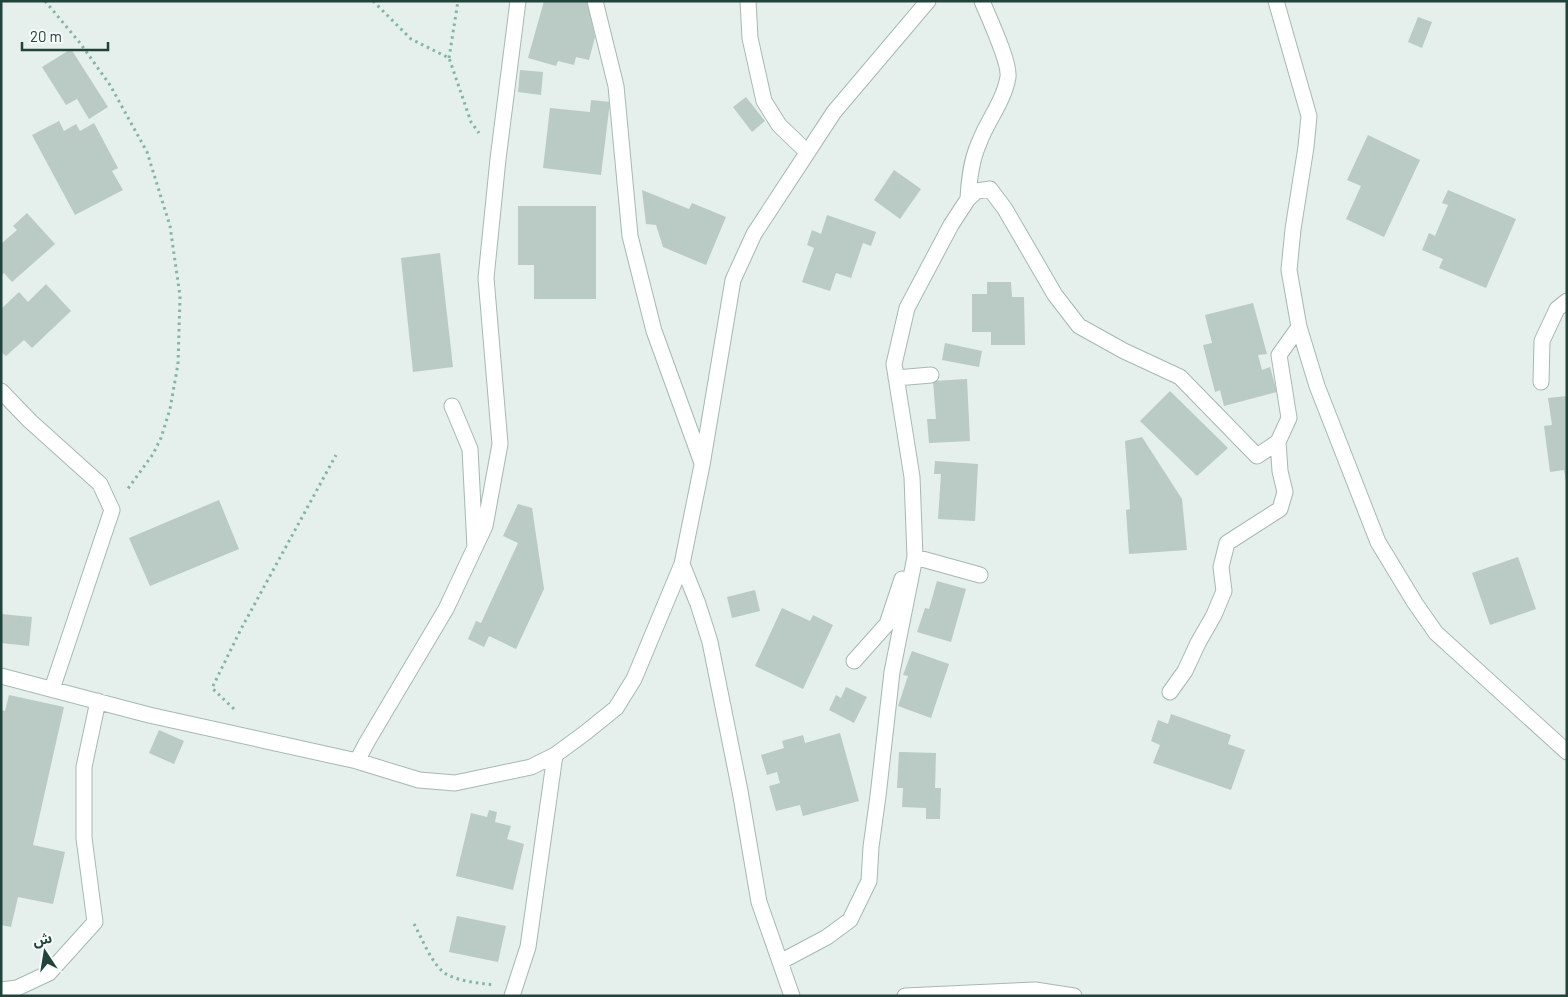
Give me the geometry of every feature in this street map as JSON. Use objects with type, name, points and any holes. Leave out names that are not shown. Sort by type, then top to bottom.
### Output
[{"type":"street","points":[[357,762],[366,742],[446,609],[485,526],[500,444],[486,278],[498,159],[518,1]]},
{"type":"street","points":[[595,1],[616,86],[630,236],[654,331],[702,465]]},
{"type":"street","points":[[748,1],[750,38],[764,101],[779,125],[807,152]]},
{"type":"street","points":[[1,676],[149,715],[357,762],[419,780],[454,783],[531,767],[555,754],[585,733],[616,708],[634,679],[682,564],[702,465],[733,280],[754,234],[834,112],[928,1]]},
{"type":"street","points":[[968,199],[971,167],[979,142],[1000,102],[1008,75],[1000,44],[982,1]]},
{"type":"street","points":[[1276,1],[1309,116],[1289,270],[1299,327],[1317,386],[1378,542],[1414,603],[1436,633],[1567,752]]},
{"type":"street","points":[[780,962],[827,938],[850,920],[869,881],[871,847],[892,672],[915,550],[912,477],[894,364],[907,308],[951,225],[968,199],[977,191],[990,189],[1055,295],[1079,326],[1124,351],[1180,377],[1257,456],[1278,442]]},
{"type":"street","points":[[1541,382],[1542,342],[1557,308],[1567,301]]},
{"type":"street","points":[[1170,692],[1185,671],[1214,615],[1224,591],[1221,566],[1227,543],[1280,509],[1285,492],[1280,471],[1278,442],[1289,418],[1279,355],[1299,327]]},
{"type":"street","points":[[896,378],[931,375]]},
{"type":"street","points":[[1,391],[100,484],[112,510],[52,689]]},
{"type":"street","points":[[452,406],[470,449],[475,548]]},
{"type":"street","points":[[915,550],[980,575]]},
{"type":"street","points":[[854,661],[887,624],[915,550]]},
{"type":"street","points":[[682,564],[698,604],[710,642],[740,791],[758,902],[792,996]]},
{"type":"street","points":[[1,990],[17,988],[49,973],[96,922],[84,838],[84,767],[98,701]]},
{"type":"street","points":[[513,992],[528,947],[555,754]]},
{"type":"street","points":[[905,996],[1034,990],[1074,996]]},
{"type":"path","points":[[44,1],[80,43],[110,85],[147,152],[170,226],[180,296],[178,364],[170,409],[161,438],[153,454],[112,510]]},
{"type":"path","points":[[373,1],[411,39],[449,58]]},
{"type":"path","points":[[458,1],[449,58],[471,122],[498,159]]},
{"type":"path","points":[[242,711],[232,709],[212,688],[241,629],[336,456]]},
{"type":"path","points":[[414,924],[433,961],[447,975],[513,992]]},
{"type":"building","points":[[544,1],[587,1],[595,37],[589,60],[576,57],[574,65],[558,61],[556,66],[528,58]]},
{"type":"building","points":[[1418,17],[1432,22],[1422,48],[1408,42]]},
{"type":"building","points":[[71,49],[108,107],[89,119],[77,99],[66,105],[42,67]]},
{"type":"building","points":[[520,70],[543,72],[541,95],[518,92]]},
{"type":"building","points":[[746,97],[765,121],[752,132],[733,107]]},
{"type":"building","points":[[591,100],[610,102],[601,175],[543,168],[550,108],[590,112]]},
{"type":"building","points":[[59,121],[64,131],[76,124],[80,131],[94,123],[118,168],[112,171],[123,190],[75,215],[32,135]]},
{"type":"building","points":[[1368,135],[1420,160],[1384,237],[1346,219],[1361,186],[1347,180]]},
{"type":"building","points":[[894,170],[921,189],[900,219],[874,200]]},
{"type":"building","points":[[642,190],[689,209],[692,203],[726,217],[706,265],[663,247],[656,225],[646,224]]},
{"type":"building","points":[[1448,190],[1516,219],[1486,288],[1439,268],[1443,259],[1422,250],[1429,233],[1435,236],[1448,205],[1442,203]]},
{"type":"building","points":[[518,206],[596,206],[596,299],[534,299],[534,265],[518,265]]},
{"type":"building","points":[[27,213],[55,244],[12,282],[4,273],[1,276],[1,244],[17,230],[13,226]]},
{"type":"building","points":[[827,215],[876,232],[871,246],[863,243],[851,278],[836,273],[830,291],[802,282],[814,248],[807,245],[812,230],[821,234]]},
{"type":"building","points":[[440,253],[453,367],[413,372],[401,258]]},
{"type":"building","points":[[987,282],[1011,282],[1012,297],[1024,297],[1025,345],[991,345],[991,332],[972,332],[972,294],[987,294]]},
{"type":"building","points":[[46,284],[71,311],[32,348],[24,340],[6,356],[1,352],[1,309],[19,292],[28,302]]},
{"type":"building","points":[[1253,303],[1267,354],[1258,355],[1262,370],[1270,367],[1277,392],[1224,406],[1220,390],[1215,392],[1203,345],[1212,343],[1205,315]]},
{"type":"building","points":[[945,343],[982,351],[979,367],[942,360]]},
{"type":"building","points":[[967,379],[970,441],[929,443],[927,419],[936,419],[933,381]]},
{"type":"building","points":[[1170,391],[1228,448],[1197,476],[1140,421]]},
{"type":"building","points":[[1567,396],[1566,481],[1564,470],[1550,472],[1544,426],[1552,425],[1548,398]]},
{"type":"building","points":[[1142,437],[1182,499],[1187,550],[1129,554],[1126,510],[1130,509],[1125,441]]},
{"type":"building","points":[[935,461],[978,464],[975,521],[938,519],[941,474],[934,474]]},
{"type":"building","points":[[219,500],[239,549],[150,586],[129,538]]},
{"type":"building","points":[[518,504],[532,508],[544,589],[516,649],[489,636],[484,647],[468,639],[476,621],[481,623],[518,543],[503,536]]},
{"type":"building","points":[[1518,557],[1536,609],[1490,625],[1472,573]]},
{"type":"building","points":[[937,581],[966,589],[951,642],[917,632],[925,608],[929,609]]},
{"type":"building","points":[[755,590],[760,611],[732,618],[727,597]]},
{"type":"building","points":[[782,608],[810,621],[813,615],[833,625],[803,689],[755,666]]},
{"type":"building","points":[[1,614],[32,617],[29,646],[1,643]]},
{"type":"building","points":[[912,651],[949,664],[931,718],[898,706],[908,676],[903,675]]},
{"type":"building","points":[[846,687],[867,697],[854,723],[829,710],[836,695],[841,698]]},
{"type":"building","points":[[9,695],[64,707],[33,845],[65,852],[53,904],[18,897],[11,927],[1,925],[1,710],[5,711]]},
{"type":"building","points":[[1171,714],[1231,735],[1228,744],[1245,750],[1231,790],[1153,763],[1160,745],[1151,741],[1158,720],[1168,724]]},
{"type":"building","points":[[159,730],[184,741],[174,764],[149,753]]},
{"type":"building","points":[[840,733],[859,801],[803,816],[800,805],[776,811],[769,786],[780,783],[777,772],[767,775],[761,755],[784,748],[782,741],[803,735],[805,743]]},
{"type":"building","points":[[899,752],[936,753],[935,788],[941,788],[940,819],[926,819],[926,808],[902,807],[903,788],[897,788]]},
{"type":"building","points":[[489,810],[497,812],[495,822],[511,826],[507,839],[524,844],[513,890],[456,876],[471,813],[487,817]]},
{"type":"building","points":[[457,916],[506,926],[498,962],[449,952]]}]
